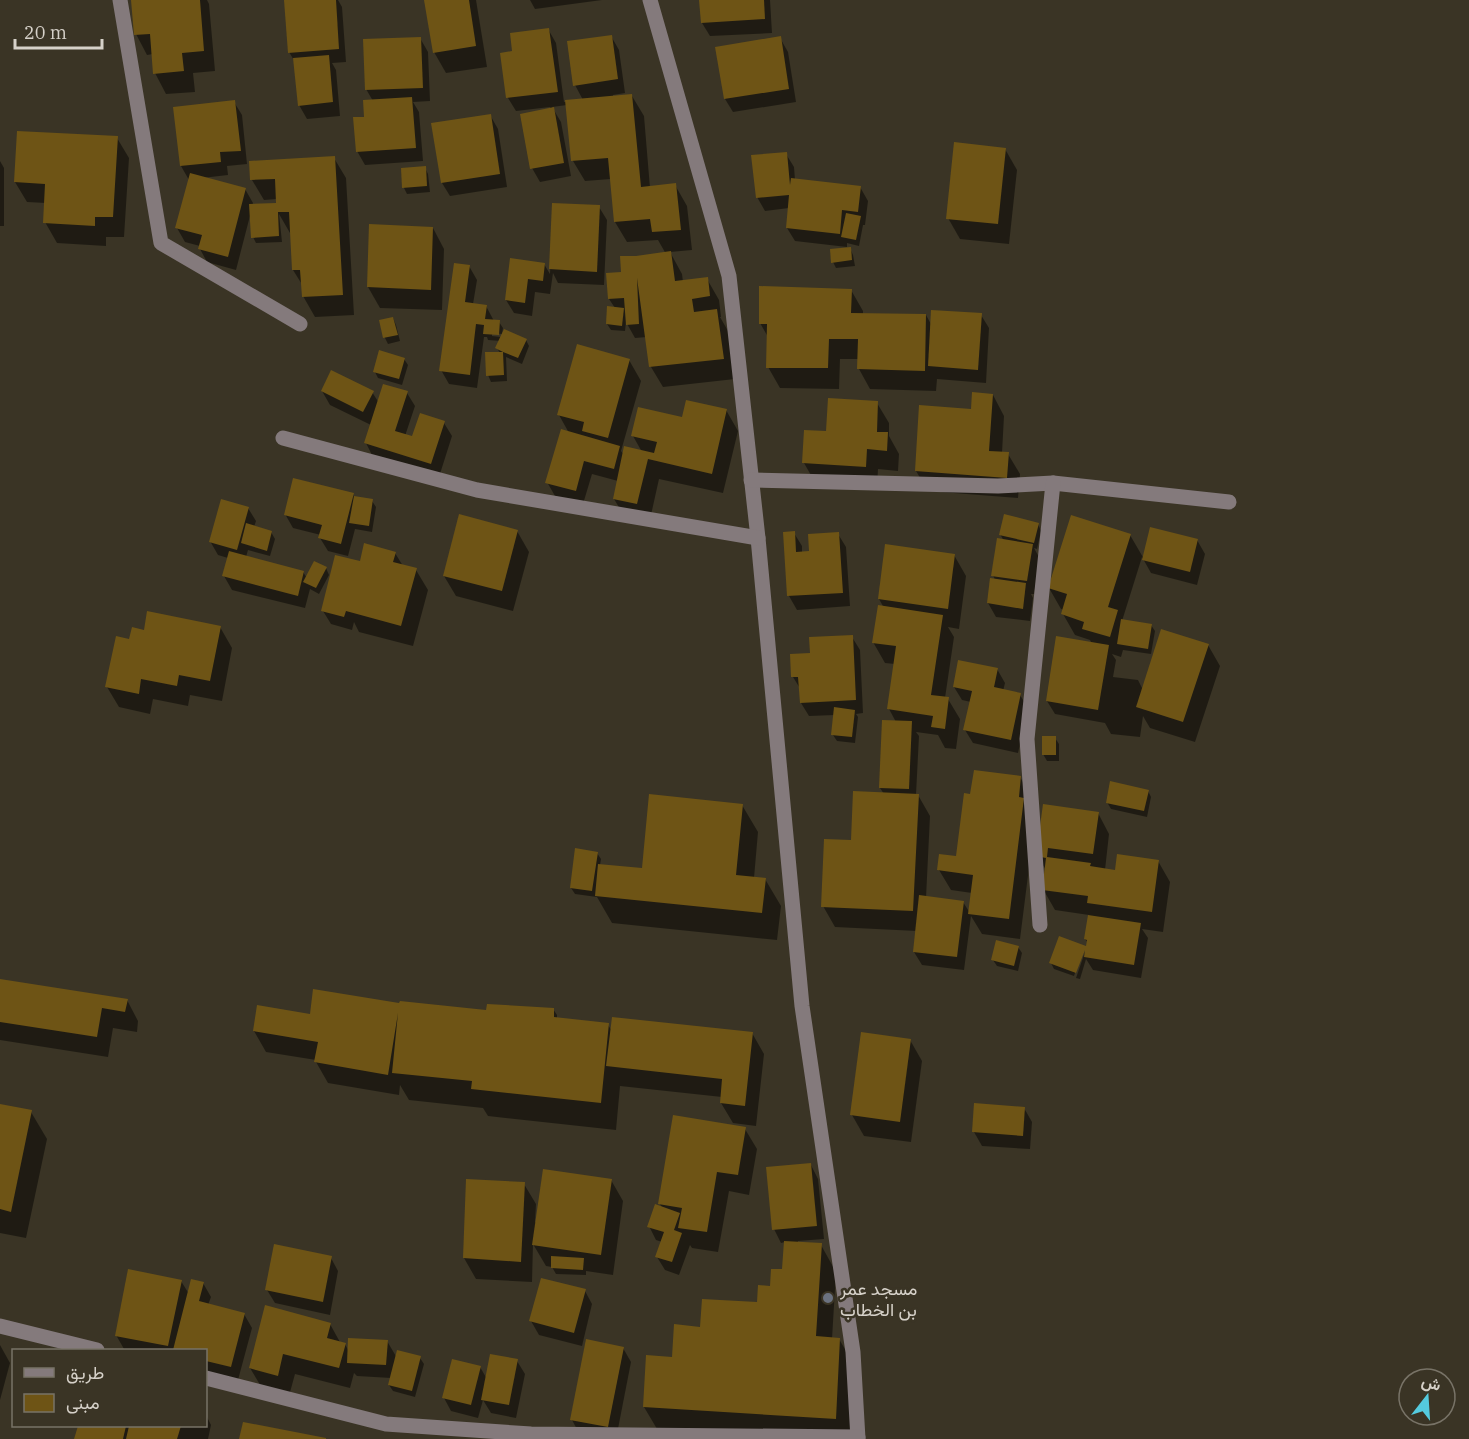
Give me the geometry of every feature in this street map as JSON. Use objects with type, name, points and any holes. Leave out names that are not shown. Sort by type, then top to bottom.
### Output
[{"type":"street","points":[[120,0],[161,243],[300,324]]},
{"type":"street","points":[[207,1378],[386,1424],[531,1434],[858,1438],[853,1353],[802,1006],[758,538],[729,276],[650,0]]},
{"type":"street","points":[[283,438],[477,490],[758,538]]},
{"type":"street","points":[[751,480],[998,486],[1053,483],[1229,502]]},
{"type":"street","points":[[1040,925],[1027,739],[1053,483]]},
{"type":"street","points":[[0,1326],[93,1349]]},
{"type":"building","points":[[131,0],[200,0],[204,51],[182,53],[184,71],[153,74],[150,34],[134,35]]},
{"type":"building","points":[[284,0],[336,0],[339,49],[288,53]]},
{"type":"building","points":[[424,0],[469,0],[476,46],[433,53]]},
{"type":"building","points":[[699,0],[764,0],[765,19],[701,23]]},
{"type":"building","points":[[549,28],[558,92],[506,98],[500,53],[512,51],[510,33]]},
{"type":"building","points":[[612,35],[618,79],[573,86],[567,41]]},
{"type":"building","points":[[781,36],[789,89],[724,99],[715,47]]},
{"type":"building","points":[[421,37],[423,88],[365,90],[363,39]]},
{"type":"building","points":[[329,55],[333,102],[298,106],[293,58]]},
{"type":"building","points":[[632,94],[641,187],[676,183],[681,230],[652,232],[650,219],[614,222],[608,158],[571,161],[565,100]]},
{"type":"building","points":[[412,97],[416,148],[356,152],[353,117],[364,117],[363,100]]},
{"type":"building","points":[[235,100],[241,151],[220,152],[221,162],[180,166],[173,107]]},
{"type":"building","points":[[554,107],[564,163],[530,169],[520,114]]},
{"type":"building","points":[[491,114],[500,174],[441,183],[431,123]]},
{"type":"building","points":[[17,131],[118,136],[113,217],[95,217],[95,226],[43,223],[45,184],[14,182]]},
{"type":"building","points":[[954,142],[1006,148],[998,224],[946,219]]},
{"type":"building","points":[[787,152],[790,185],[791,178],[861,186],[858,212],[842,210],[840,234],[786,228],[789,195],[756,198],[751,155]]},
{"type":"building","points":[[335,156],[343,295],[302,297],[300,270],[292,270],[289,212],[278,212],[279,236],[251,238],[249,204],[276,203],[275,179],[250,180],[249,161]]},
{"type":"building","points":[[426,166],[427,186],[402,188],[401,168]]},
{"type":"building","points":[[190,173],[246,188],[228,257],[198,249],[202,235],[175,228]]},
{"type":"building","points":[[552,203],[600,205],[597,272],[549,269]]},
{"type":"building","points":[[846,213],[861,216],[856,240],[841,237]]},
{"type":"building","points":[[369,224],[433,227],[431,290],[367,287]]},
{"type":"building","points":[[851,247],[852,260],[831,263],[830,249]]},
{"type":"building","points":[[671,251],[675,281],[708,277],[710,296],[692,299],[694,312],[717,309],[724,359],[649,367],[637,278],[639,324],[626,325],[624,298],[608,299],[606,273],[621,272],[620,256]]},
{"type":"building","points":[[510,258],[545,263],[543,281],[528,279],[525,303],[505,300]]},
{"type":"building","points":[[454,263],[470,265],[465,302],[487,305],[485,319],[500,320],[499,335],[483,334],[484,325],[476,324],[470,375],[439,371]]},
{"type":"building","points":[[759,286],[852,289],[851,313],[926,314],[925,371],[857,369],[858,339],[829,339],[828,368],[766,368],[767,324],[759,324]]},
{"type":"building","points":[[607,306],[624,308],[622,326],[606,324]]},
{"type":"building","points":[[931,310],[982,313],[978,370],[928,366]]},
{"type":"building","points":[[393,317],[398,335],[383,338],[379,320]]},
{"type":"building","points":[[504,329],[527,339],[518,358],[495,348]]},
{"type":"building","points":[[577,344],[630,359],[608,438],[582,431],[584,422],[557,415]]},
{"type":"building","points":[[379,350],[405,358],[399,379],[373,372]]},
{"type":"building","points":[[485,352],[503,352],[504,375],[486,376]]},
{"type":"building","points":[[331,370],[374,391],[363,412],[321,391]]},
{"type":"building","points":[[383,384],[408,391],[395,431],[412,436],[420,413],[445,421],[431,464],[364,443]]},
{"type":"building","points":[[972,392],[993,394],[989,451],[1009,452],[1007,478],[915,471],[919,405],[971,409]]},
{"type":"building","points":[[828,398],[878,401],[877,432],[888,432],[887,451],[867,449],[866,467],[802,463],[804,430],[826,431]]},
{"type":"building","points":[[686,400],[727,409],[712,474],[648,459],[637,504],[613,499],[624,446],[654,453],[657,442],[631,436],[638,407],[682,417]]},
{"type":"building","points":[[561,429],[620,446],[614,469],[584,461],[576,491],[545,483]]},
{"type":"building","points":[[293,478],[354,493],[341,544],[318,538],[322,525],[284,515]]},
{"type":"building","points":[[354,496],[373,499],[369,526],[349,523]]},
{"type":"building","points":[[221,499],[249,507],[237,550],[209,542]]},
{"type":"building","points":[[459,514],[518,530],[502,591],[443,576]]},
{"type":"building","points":[[1004,514],[1039,523],[1034,543],[999,535]]},
{"type":"building","points":[[1071,515],[1131,534],[1108,607],[1118,610],[1110,637],[1082,629],[1084,622],[1061,614],[1067,594],[1048,588]]},
{"type":"building","points":[[246,523],[272,531],[267,551],[241,543]]},
{"type":"building","points":[[1150,527],[1198,539],[1190,572],[1142,560]]},
{"type":"building","points":[[795,531],[796,552],[809,551],[808,534],[839,532],[843,593],[787,596],[783,532]]},
{"type":"building","points":[[997,538],[1033,544],[1027,581],[991,576]]},
{"type":"building","points":[[364,543],[396,552],[393,562],[417,568],[401,626],[346,611],[344,617],[321,611],[335,555],[360,561]]},
{"type":"building","points":[[885,544],[955,554],[948,609],[878,599]]},
{"type":"building","points":[[229,551],[304,571],[298,596],[222,576]]},
{"type":"building","points":[[314,561],[327,567],[316,588],[303,582]]},
{"type":"building","points":[[990,578],[1026,583],[1023,609],[987,603]]},
{"type":"building","points":[[878,605],[943,615],[931,695],[949,697],[945,729],[931,727],[933,716],[887,709],[896,646],[872,643]]},
{"type":"building","points":[[147,611],[221,626],[210,681],[179,675],[177,686],[141,679],[139,694],[105,687],[116,636],[129,639],[132,627],[144,630]]},
{"type":"building","points":[[1121,619],[1152,624],[1148,649],[1117,644]]},
{"type":"building","points":[[1161,629],[1209,644],[1183,722],[1136,707]]},
{"type":"building","points":[[853,635],[856,700],[800,703],[798,677],[791,677],[790,654],[810,653],[809,637]]},
{"type":"building","points":[[1056,636],[1109,645],[1098,710],[1046,701]]},
{"type":"building","points":[[958,660],[998,668],[994,687],[1021,693],[1011,740],[963,730],[972,691],[953,687]]},
{"type":"building","points":[[834,707],[855,710],[852,737],[831,735]]},
{"type":"building","points":[[882,720],[912,721],[909,789],[879,788]]},
{"type":"building","points":[[1042,736],[1056,736],[1056,755],[1042,755]]},
{"type":"building","points":[[974,770],[1021,776],[1019,797],[1024,798],[1009,919],[968,914],[973,875],[937,870],[939,854],[956,856],[964,793],[970,794]]},
{"type":"building","points":[[1110,781],[1149,790],[1144,811],[1106,803]]},
{"type":"building","points":[[853,791],[919,794],[913,911],[821,907],[824,839],[851,840]]},
{"type":"building","points":[[649,794],[743,804],[736,875],[766,878],[762,913],[595,896],[598,864],[642,868]]},
{"type":"building","points":[[1043,804],[1099,812],[1093,854],[1048,848],[1047,857],[1091,863],[1090,866],[1115,870],[1117,854],[1159,860],[1152,912],[1087,903],[1088,896],[1042,890],[1046,858],[1036,856]]},
{"type":"building","points":[[575,848],[598,852],[592,891],[570,888]]},
{"type":"building","points":[[919,895],[964,901],[957,957],[913,952]]},
{"type":"building","points":[[1088,915],[1141,923],[1134,965],[1084,957],[1085,950],[1076,973],[1049,963],[1059,936],[1086,946],[1087,940],[1084,939]]},
{"type":"building","points":[[996,940],[1019,946],[1014,966],[991,960]]},
{"type":"building","points":[[0,979],[128,999],[125,1012],[102,1008],[97,1037],[0,1022]]},
{"type":"building","points":[[313,989],[399,1003],[400,1001],[486,1010],[487,1004],[554,1008],[554,1017],[609,1023],[601,1103],[471,1089],[472,1081],[392,1073],[398,1013],[388,1075],[314,1062],[318,1042],[253,1031],[257,1005],[310,1014]]},
{"type":"building","points":[[612,1017],[753,1032],[745,1106],[720,1103],[722,1079],[606,1066]]},
{"type":"building","points":[[861,1032],[911,1039],[900,1122],[850,1115]]},
{"type":"building","points":[[974,1103],[1025,1107],[1023,1136],[972,1132]]},
{"type":"building","points":[[0,1104],[32,1110],[11,1212],[0,1209]]},
{"type":"building","points":[[673,1115],[746,1127],[738,1175],[717,1172],[707,1232],[678,1228],[682,1208],[658,1204]]},
{"type":"building","points":[[811,1163],[817,1226],[772,1230],[766,1167]]},
{"type":"building","points":[[543,1169],[612,1179],[601,1255],[532,1245]]},
{"type":"building","points":[[466,1179],[525,1182],[521,1262],[463,1258]]},
{"type":"building","points":[[655,1204],[680,1213],[674,1230],[682,1233],[672,1262],[655,1257],[664,1232],[647,1227]]},
{"type":"building","points":[[784,1241],[822,1243],[816,1336],[840,1338],[836,1419],[643,1407],[646,1355],[672,1357],[674,1324],[700,1327],[702,1299],[757,1302],[758,1285],[770,1286],[771,1269],[782,1269]]},
{"type":"building","points":[[274,1244],[332,1256],[323,1302],[265,1290]]},
{"type":"building","points":[[551,1256],[584,1258],[583,1270],[551,1268]]},
{"type":"building","points":[[128,1269],[182,1280],[168,1346],[115,1336]]},
{"type":"building","points":[[541,1278],[586,1289],[574,1333],[529,1321]]},
{"type":"building","points":[[191,1279],[204,1282],[199,1301],[245,1313],[231,1367],[207,1361],[207,1349],[173,1349]]},
{"type":"building","points":[[265,1305],[331,1323],[327,1338],[346,1343],[339,1368],[283,1354],[278,1376],[249,1368]]},
{"type":"building","points":[[348,1338],[388,1340],[386,1365],[347,1363]]},
{"type":"building","points":[[586,1339],[624,1347],[608,1427],[570,1420]]},
{"type":"building","points":[[397,1350],[421,1356],[412,1391],[388,1385]]},
{"type":"building","points":[[490,1354],[518,1359],[509,1405],[481,1400]]},
{"type":"building","points":[[452,1359],[481,1366],[471,1405],[442,1398]]},
{"type":"building","points":[[243,1422],[326,1438],[326,1439],[239,1439]]},
{"type":"building","points":[[78,1427],[126,1427],[123,1439],[74,1439]]},
{"type":"building","points":[[129,1427],[181,1427],[177,1439],[126,1439]]},
{"type":"place","name":"مسجد عمر بن الخطاب","points":[[828,1298]]}]
